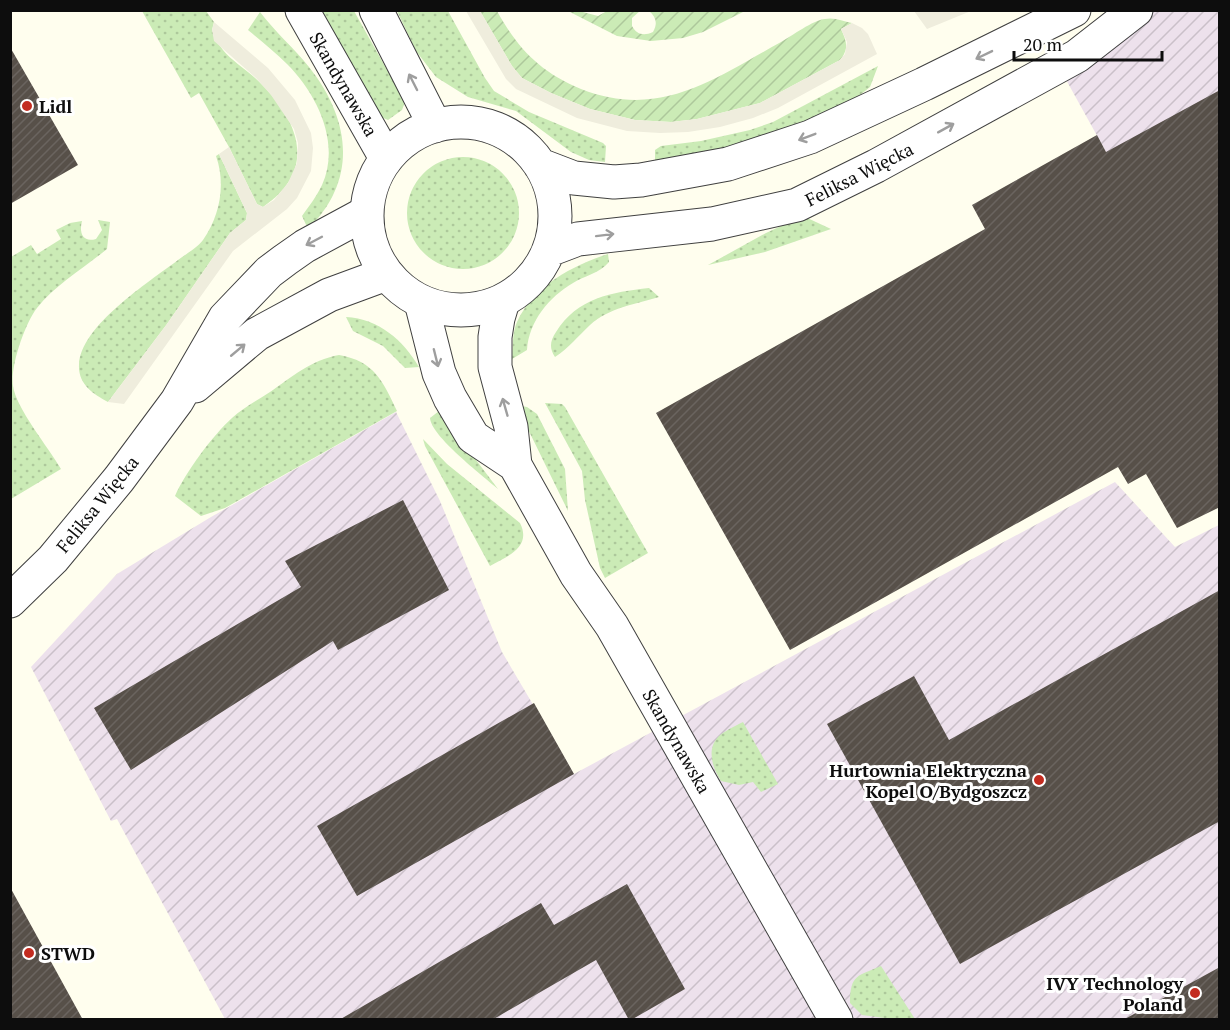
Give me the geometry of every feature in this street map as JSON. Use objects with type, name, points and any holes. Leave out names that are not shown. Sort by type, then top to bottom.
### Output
[{"type":"street","name":"Skandynawska","points":[[302,10],[386,158]]},
{"type":"street","points":[[376,10],[435,126]]},
{"type":"street","points":[[540,165],[574,178],[614,182],[640,180],[728,164],[810,137],[1074,10]]},
{"type":"street","name":"Feliksa Więcka","points":[[549,250],[578,239],[712,224],[797,205],[876,166],[1077,56],[1136,10]]},
{"type":"street","points":[[465,122],[494,128],[520,142],[540,165],[552,192],[555,224],[549,250],[529,282],[503,301],[472,310],[439,308],[422,302],[410,296],[386,274],[370,245],[366,213],[372,184],[386,158],[408,138],[435,126],[465,122]]},
{"type":"street","name":"Feliksa Więcka","points":[[10,601],[53,559],[119,479],[177,401],[225,318],[269,272],[305,246],[366,213]]},
{"type":"street","name":"Feliksa Więcka","points":[[177,401],[257,334],[329,296],[386,274]]},
{"type":"street","name":"Skandynawska","points":[[503,301],[495,337],[495,368],[510,427],[515,465],[576,574],[612,626],[836,1020]]},
{"type":"street","name":"Skandynawska","points":[[422,302],[439,373],[450,398],[473,437],[515,465]]},
{"type":"shaded area","points":[[466,11],[480,11],[512,66],[522,78],[590,109],[635,120],[671,122],[697,119],[760,103],[840,60],[845,54],[847,42],[841,29],[852,23],[868,34],[877,54],[778,108],[753,118],[720,127],[688,132],[627,131],[577,118],[516,89],[506,79]]},
{"type":"shaded area","points":[[914,11],[971,11],[927,29]]},
{"type":"shaded area","points":[[1126,11],[1219,11],[1219,356],[1054,58]]},
{"type":"shaded area","points":[[214,22],[268,68],[295,100],[311,133],[313,148],[311,171],[297,198],[287,209],[233,251],[124,404],[108,402],[167,324],[230,233],[246,220],[247,213],[219,154],[229,147],[257,204],[263,207],[274,200],[288,183],[297,163],[298,143],[294,129],[271,95],[256,78],[214,41],[212,30]]},
{"type":"shaded area","points":[[396,412],[440,501],[502,652],[574,774],[1115,482],[1175,547],[1219,525],[1219,1019],[225,1019],[117,819],[111,821],[31,667],[117,574],[211,517]]},
{"type":"green space","points":[[142,11],[206,11],[214,22],[212,30],[223,50],[254,77],[282,108],[291,125],[296,142],[297,159],[292,176],[281,192],[263,207],[257,204],[199,93],[191,98]]},
{"type":"green space","points":[[321,11],[354,11],[405,102],[402,110],[388,120],[381,117]]},
{"type":"green space","points":[[397,11],[448,11],[494,91],[529,112],[603,143],[606,146],[605,162],[589,160],[571,152],[516,111],[468,97],[436,77],[416,51]]},
{"type":"green space","points":[[480,11],[497,11],[522,48],[542,67],[566,82],[610,97],[636,100],[661,98],[709,81],[820,20],[832,18],[852,23],[841,29],[846,45],[840,60],[760,103],[697,119],[671,122],[635,120],[590,109],[522,78],[512,66]]},
{"type":"green space","points":[[568,11],[579,11],[598,16],[607,11],[640,11],[632,18],[632,26],[638,33],[647,34],[653,32],[656,23],[649,11],[745,11],[703,32],[683,38],[651,41],[617,36]]},
{"type":"green space","points":[[260,12],[309,67],[323,87],[334,108],[340,129],[343,150],[341,170],[335,190],[324,210],[308,229],[302,216],[320,189],[327,169],[329,153],[327,136],[316,104],[298,76],[248,30]]},
{"type":"green space","points":[[878,66],[870,87],[825,114],[739,146],[655,161],[655,150],[661,146],[701,141],[750,130],[773,122]]},
{"type":"green space","points":[[219,154],[247,213],[246,220],[230,233],[167,324],[108,402],[92,392],[81,378],[79,365],[82,350],[103,320],[118,306],[203,240],[214,221],[220,200],[221,178],[216,156]]},
{"type":"green space","points":[[463,157],[484,161],[503,173],[515,192],[519,213],[515,234],[503,253],[484,265],[463,269],[442,265],[423,253],[411,234],[407,213],[411,192],[423,173],[442,161]]},
{"type":"green space","points":[[803,216],[831,229],[765,252],[708,265],[766,233]]},
{"type":"green space","points":[[98,220],[110,222],[107,249],[61,284],[37,308],[23,334],[14,368],[15,395],[33,428],[61,469],[11,499],[11,257],[31,245],[37,254],[61,239],[56,230],[70,223],[82,221],[83,236],[91,240],[96,239],[102,230]]},
{"type":"green space","points":[[608,254],[609,262],[605,266],[573,283],[548,303],[536,320],[527,350],[512,359],[515,326],[533,297],[568,271]]},
{"type":"green space","points":[[649,288],[659,297],[605,314],[555,357],[551,348],[552,338],[574,311],[609,295]]},
{"type":"green space","points":[[346,317],[369,322],[389,333],[413,357],[419,367],[405,368],[383,346],[353,331]]},
{"type":"green space","points":[[339,355],[369,367],[382,382],[397,411],[225,508],[201,516],[175,496],[185,476],[200,455],[232,418],[302,370],[329,357]]},
{"type":"green space","points":[[545,403],[562,404],[565,407],[648,553],[605,578],[600,568],[585,500],[582,471]]},
{"type":"green space","points":[[521,406],[537,414],[565,469],[568,511],[522,417]]},
{"type":"green space","points":[[439,411],[498,489],[458,455],[439,435],[430,418]]},
{"type":"green space","points":[[423,439],[447,464],[520,523],[523,538],[516,550],[490,566]]},
{"type":"green space","points":[[743,722],[778,784],[761,792],[753,782],[739,785],[721,781],[713,765],[714,742],[723,733]]},
{"type":"green space","points":[[881,966],[915,1019],[862,1015],[850,1003],[850,993],[857,977]]},
{"type":"building","name":"Lidl","points":[[10,47],[78,165],[10,204]]},
{"type":"building","points":[[1220,90],[1220,507],[1177,528],[1146,474],[1128,484],[1118,467],[790,650],[656,413],[985,229],[972,205],[1097,135],[1106,152]]},
{"type":"building","points":[[403,500],[449,590],[338,650],[333,641],[131,770],[94,708],[301,587],[285,561]]},
{"type":"building","name":"Hurtownia Elektryczna Kopel O/Bydgoszcz","points":[[1220,590],[1220,821],[960,964],[827,724],[914,676],[949,740]]},
{"type":"building","points":[[534,703],[574,774],[357,896],[317,826]]},
{"type":"building","points":[[627,884],[685,989],[631,1020],[596,960],[492,1020],[339,1020],[541,903],[554,925]]},
{"type":"building","name":"STWD","points":[[10,887],[83,1020],[10,1020]]},
{"type":"building","name":"IVY Technology Poland","points":[[1220,967],[1220,1020],[1123,1020]]},
{"type":"place","name":"Lidl","points":[[27,106]]},
{"type":"place","name":"Hurtownia Elektryczna Kopel O/Bydgoszcz","points":[[1039,780]]},
{"type":"place","name":"STWD","points":[[29,953]]},
{"type":"place","name":"IVY Technology Poland","points":[[1195,993]]}]
